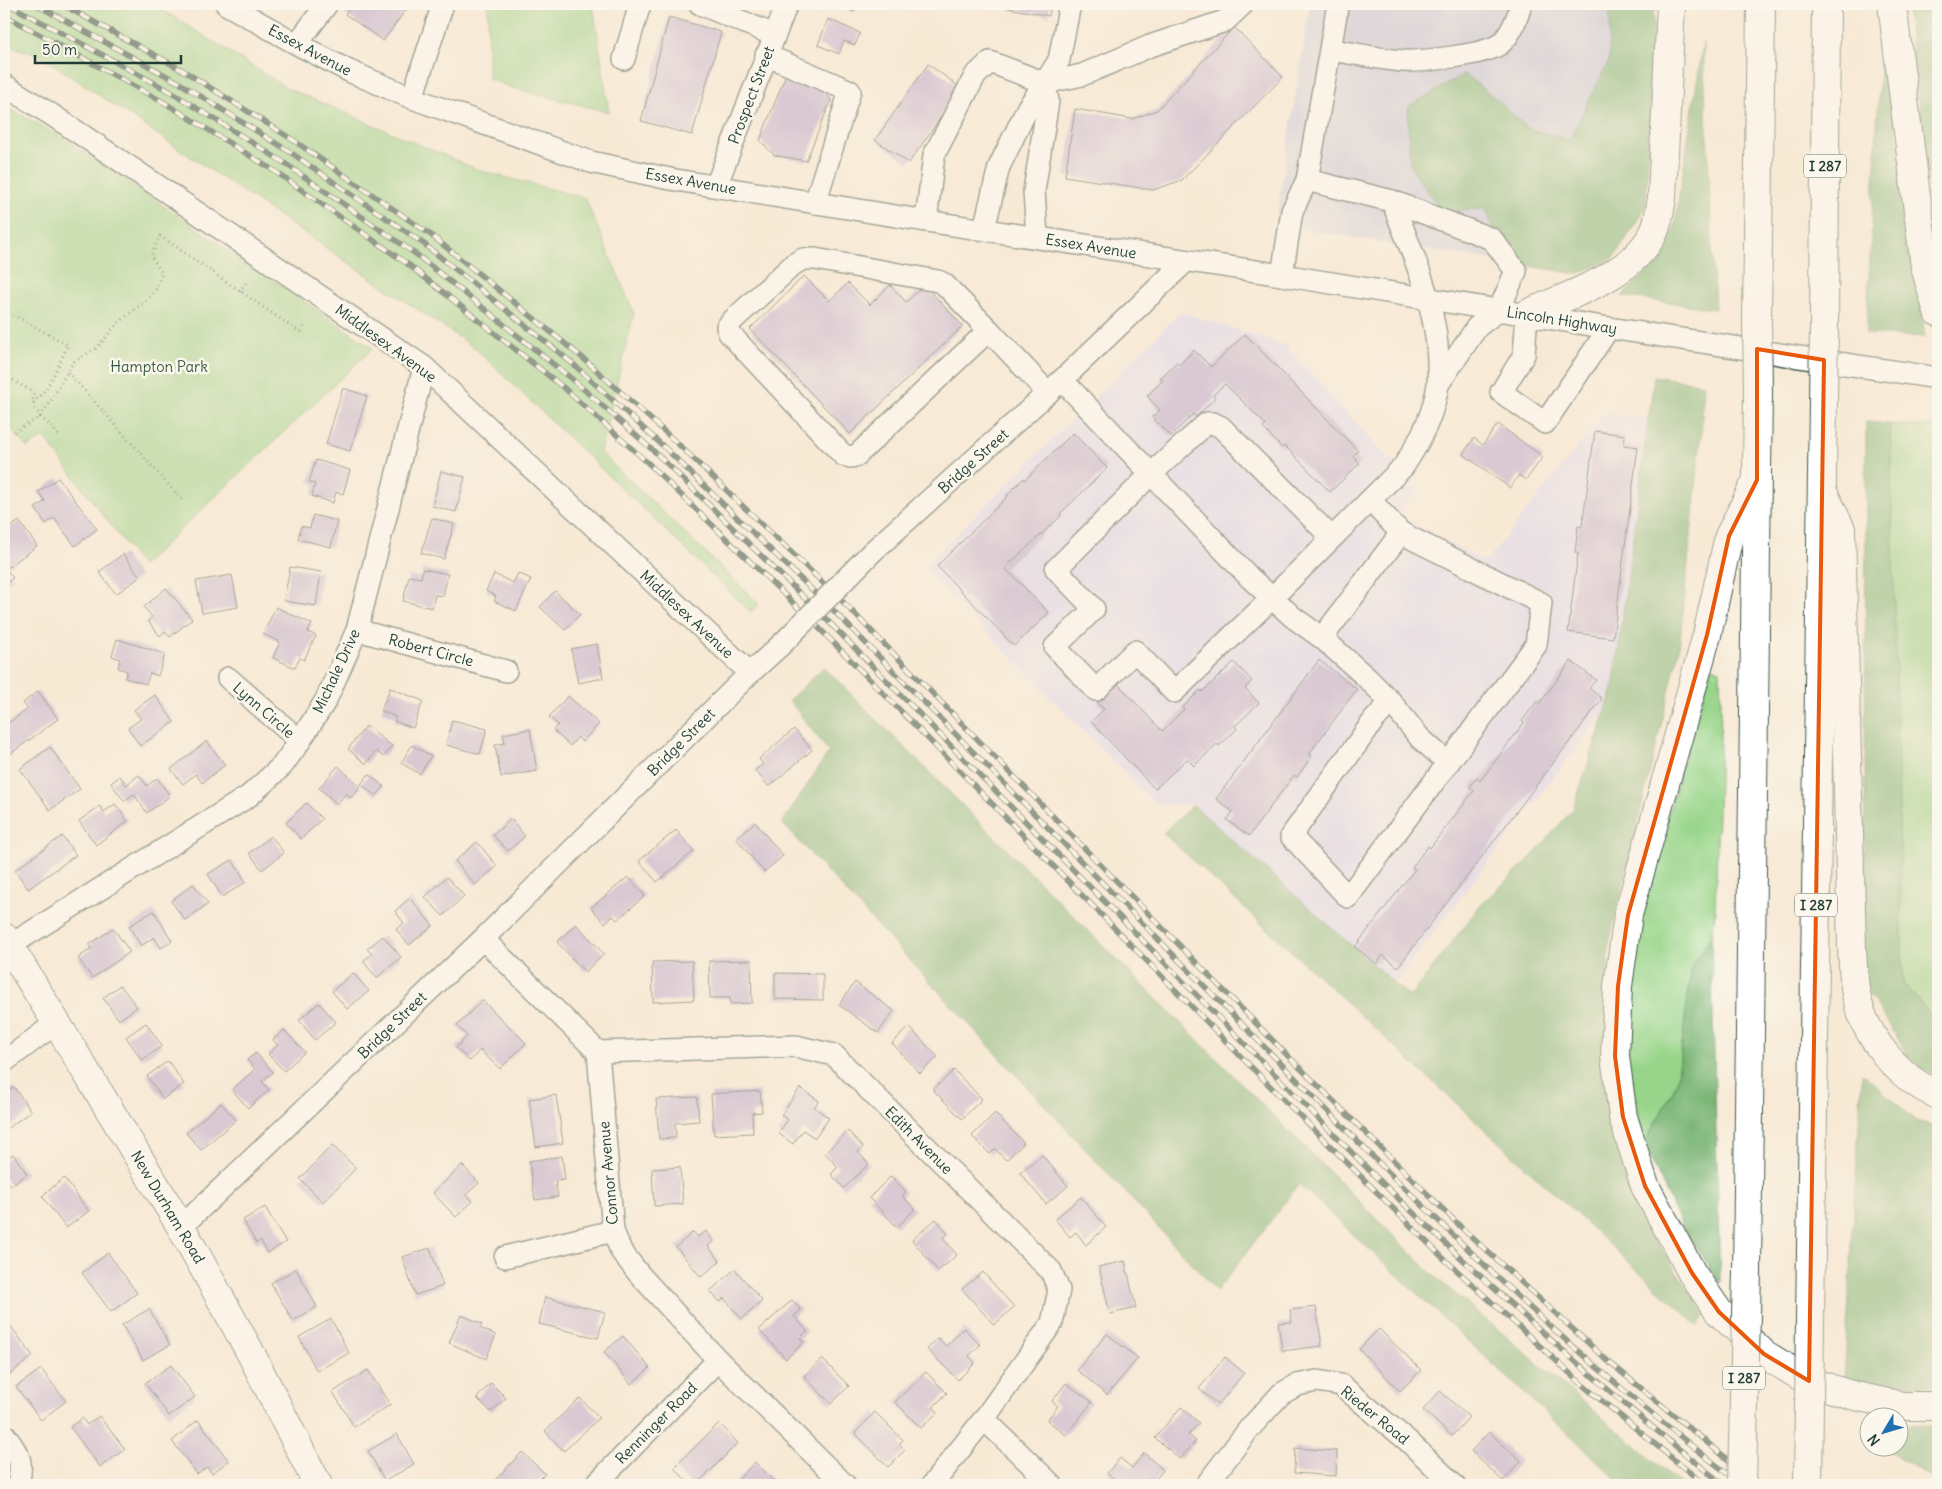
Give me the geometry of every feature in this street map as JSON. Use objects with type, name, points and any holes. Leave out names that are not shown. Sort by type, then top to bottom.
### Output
[{"type":"main road","points":[[1527,314],[1608,277],[1628,264],[1643,249],[1653,233],[1659,216],[1662,197],[1671,4]]},
{"type":"main road","name":"I 287","points":[[1742,1485],[1757,480],[1761,4]]},
{"type":"main road","name":"I 287","points":[[1808,1485],[1824,328],[1826,4]]},
{"type":"main road","points":[[1892,4],[1925,267],[1938,312]]},
{"type":"main road","points":[[1757,480],[1729,536],[1707,635],[1628,916],[1618,986],[1614,1056],[1624,1118],[1644,1186],[1692,1273],[1719,1312],[1764,1354],[1808,1381],[1851,1395],[1902,1406],[1938,1406]]},
{"type":"main road","points":[[1821,488],[1840,529],[1852,948],[1856,995],[1866,1024],[1898,1069],[1928,1091],[1938,1095]]},
{"type":"main road","name":"New Durham Road","points":[[7,942],[181,1227],[249,1350],[318,1485]]},
{"type":"street","name":"Essex Avenue","points":[[226,4],[349,71],[412,98],[591,162],[815,203],[1186,260]]},
{"type":"street","points":[[297,44],[327,4]]},
{"type":"street","points":[[412,98],[443,4]]},
{"type":"street","points":[[624,59],[640,4]]},
{"type":"street","points":[[700,4],[850,91],[815,203]]},
{"type":"street","name":"Prospect Street","points":[[716,186],[787,4]]},
{"type":"street","points":[[984,229],[999,167],[1028,107],[1059,60],[1070,4]]},
{"type":"street","points":[[926,221],[934,155],[975,76],[990,62],[1045,82],[1082,75],[1150,46],[1225,21],[1243,4]]},
{"type":"street","points":[[1282,275],[1292,212],[1307,180],[1338,4]]},
{"type":"street","points":[[1330,50],[1404,61],[1478,54],[1499,44],[1507,35],[1518,16],[1521,4]]},
{"type":"street","points":[[1037,237],[1034,191],[1048,101],[1045,82]]},
{"type":"street","name":"Middlesex Avenue","points":[[4,85],[117,158],[424,367],[750,673]]},
{"type":"street","points":[[1307,180],[1392,202],[1492,239],[1516,270],[1499,310],[1477,327],[1438,383]]},
{"type":"street","points":[[1332,538],[1227,433],[1213,423],[1207,423],[1150,475],[1056,569],[1094,610],[1055,647],[1096,690],[1135,651],[1174,692],[1272,598],[1332,538],[1370,500],[1403,467],[1415,449],[1431,413],[1438,383],[1438,346],[1430,298],[1392,202]]},
{"type":"street","points":[[989,330],[856,456],[851,457],[843,455],[729,333],[727,327],[794,264],[803,259],[815,258],[938,281],[944,284],[989,330],[1055,387],[1150,475],[1272,598],[1294,618],[1322,638],[1366,677],[1391,702],[1420,738],[1448,763]]},
{"type":"street","name":"Lincoln Highway","points":[[1186,260],[1609,328],[1938,378]]},
{"type":"street","name":"Bridge Street","points":[[181,1227],[483,939],[872,552],[1055,387],[1186,260]]},
{"type":"street","points":[[1527,314],[1524,354],[1502,392],[1544,423],[1609,328]]},
{"type":"street","name":"Michale Drive","points":[[7,942],[249,796],[282,766],[300,742],[326,700],[356,630],[424,367]]},
{"type":"street","points":[[1370,500],[1401,533],[1541,603],[1536,645],[1348,897],[1291,836],[1374,720],[1391,702]]},
{"type":"street","points":[[1322,638],[1401,533]]},
{"type":"street","name":"Robert Circle","points":[[356,630],[506,671]]},
{"type":"street","name":"Lynn Circle","points":[[228,678],[300,742]]},
{"type":"street","points":[[483,939],[598,1052]]},
{"type":"street","points":[[4,1062],[56,1023]]},
{"type":"street","name":"Edith Avenue","points":[[598,1052],[795,1046],[834,1055],[1051,1271],[1059,1290],[1052,1323],[984,1419]]},
{"type":"street","name":"Connor Avenue","points":[[598,1052],[613,1231],[621,1252],[718,1360],[845,1485]]},
{"type":"street","points":[[505,1257],[613,1231]]},
{"type":"street","name":"Renninger Road","points":[[594,1485],[718,1360]]},
{"type":"street","name":"Rieder Road","points":[[1206,1485],[1248,1429],[1281,1394],[1297,1384],[1317,1381],[1341,1385],[1408,1441],[1454,1485]]},
{"type":"street","points":[[932,1485],[984,1419],[1052,1485]]},
{"type":"street","points":[[4,1434],[15,1449],[22,1467],[18,1485]]},
{"type":"path","points":[[14,432],[40,418],[73,362],[97,348],[116,325],[149,298],[156,289],[162,274],[151,256],[160,236],[294,329],[301,331],[304,326]]},
{"type":"path","points":[[241,292],[246,283]]},
{"type":"path","points":[[4,310],[68,345],[46,388],[33,403]]},
{"type":"path","points":[[68,372],[184,502]]},
{"type":"path","points":[[4,375],[33,392],[33,403],[40,418],[50,425],[59,436]]},
{"type":"highlighted area","points":[[1757,349],[1824,360],[1809,1381],[1764,1354],[1719,1312],[1692,1273],[1645,1186],[1623,1117],[1615,1056],[1618,986],[1628,915],[1707,635],[1729,536],[1757,480]]},
{"type":"shaded area","points":[[1310,4],[1610,4],[1609,61],[1569,141],[1529,129],[1494,97],[1441,211],[1486,209],[1505,262],[1275,225]]},
{"type":"shaded area","points":[[1181,312],[1285,345],[1418,491],[1397,515],[1486,562],[1604,414],[1650,418],[1613,689],[1609,706],[1394,984],[1193,805],[1155,804],[923,567]]},
{"type":"green space","points":[[4,4],[153,4],[287,88],[481,171],[585,198],[634,313],[600,452],[759,604],[751,612],[475,348],[41,56],[4,44]]},
{"type":"green space","points":[[488,4],[593,4],[609,112],[509,87],[488,78]]},
{"type":"green space","points":[[1610,4],[1654,4],[1646,207],[1614,258],[1577,274],[1505,262],[1486,209],[1441,211],[1410,165],[1408,107],[1464,74],[1494,97],[1529,129],[1569,140],[1609,61]]},
{"type":"green space","points":[[1906,4],[1938,4],[1938,249]]},
{"type":"green space","points":[[1882,30],[1925,337],[1866,334]]},
{"type":"green space","points":[[1703,43],[1715,309],[1622,296],[1648,271],[1674,229]]},
{"type":"green space","name":"Hampton Park","points":[[4,106],[62,137],[373,348],[142,566],[44,437],[27,448],[6,423],[4,424]]},
{"type":"green space","points":[[1654,376],[1704,384],[1701,438],[1679,650],[1608,948],[1606,1102],[1645,1224],[1705,1314],[1698,1326],[1163,833],[1193,805],[1410,997],[1482,903],[1526,863],[1573,809],[1613,689]]},
{"type":"green space","points":[[1866,422],[1890,424],[1903,983],[1935,1020],[1938,1017],[1938,1077],[1916,1067],[1861,981],[1865,830]]},
{"type":"green space","points":[[1890,424],[1938,427],[1938,1017],[1935,1020],[1903,983]]},
{"type":"green space","points":[[824,667],[1432,1274],[1682,1485],[1623,1485],[1299,1184],[1217,1291],[782,823],[829,752],[789,700]]},
{"type":"green space","points":[[1712,667],[1720,670],[1721,709],[1715,914],[1711,937],[1692,965],[1677,1083],[1644,1144],[1627,1059],[1632,960],[1652,871]]},
{"type":"green space","points":[[1711,937],[1720,1283],[1682,1226],[1644,1144],[1677,1083],[1692,965]]},
{"type":"green space","points":[[1862,1073],[1918,1122],[1938,1126],[1938,1386],[1844,1380]]},
{"type":"green space","points":[[1910,1425],[1938,1426],[1938,1481],[1897,1456],[1910,1456]]},
{"type":"building","points":[[353,4],[410,4],[383,41],[345,14]]},
{"type":"building","points":[[835,4],[858,4],[854,12]]},
{"type":"building","points":[[988,4],[1051,4],[1049,16]]},
{"type":"building","points":[[669,17],[721,32],[692,135],[641,121]]},
{"type":"building","points":[[828,19],[860,33],[855,45],[844,41],[839,54],[818,45]]},
{"type":"building","points":[[1234,27],[1283,77],[1182,180],[1153,190],[1065,176],[1075,109],[1132,119],[1157,110]]},
{"type":"building","points":[[928,64],[961,88],[909,163],[875,140]]},
{"type":"building","points":[[787,72],[821,86],[831,100],[806,161],[774,155],[760,140]]},
{"type":"building","points":[[804,276],[829,301],[848,283],[870,305],[890,285],[906,302],[924,285],[963,326],[850,434],[750,329]]},
{"type":"building","points":[[1245,334],[1358,451],[1353,456],[1360,463],[1330,492],[1285,446],[1282,448],[1263,428],[1266,425],[1225,384],[1213,395],[1215,398],[1196,417],[1193,414],[1171,436],[1152,417],[1160,410],[1147,396],[1163,380],[1160,378],[1177,362],[1179,365],[1194,350],[1211,367]]},
{"type":"building","points":[[343,388],[367,396],[350,451],[326,444]]},
{"type":"building","points":[[1498,424],[1543,457],[1526,480],[1519,475],[1510,488],[1463,454],[1474,438],[1483,445]]},
{"type":"building","points":[[1595,431],[1625,435],[1624,445],[1638,447],[1613,638],[1568,632],[1578,553],[1575,553],[1578,526],[1582,527]]},
{"type":"building","points":[[1073,433],[1107,468],[1060,514],[1061,516],[1005,568],[1049,613],[1014,646],[937,566],[1024,478],[1025,480]]},
{"type":"building","points":[[316,460],[350,470],[343,494],[336,492],[333,503],[312,496],[315,484],[309,482]]},
{"type":"building","points":[[441,471],[465,477],[456,512],[432,506]]},
{"type":"building","points":[[58,478],[97,529],[75,546],[54,518],[46,524],[35,508],[45,501],[38,492]]},
{"type":"building","points":[[313,515],[337,521],[331,547],[298,539],[301,526],[310,528]]},
{"type":"building","points":[[432,518],[454,524],[444,559],[421,553]]},
{"type":"building","points":[[19,521],[37,546],[6,569],[13,578],[4,585],[4,532]]},
{"type":"building","points":[[123,554],[140,577],[116,594],[99,572]]},
{"type":"building","points":[[290,567],[321,572],[316,606],[284,601]]},
{"type":"building","points":[[423,569],[448,574],[443,596],[435,595],[432,608],[403,601],[409,576],[421,578]]},
{"type":"building","points":[[518,573],[531,579],[516,611],[494,601],[496,596],[486,591],[494,574],[513,583]]},
{"type":"building","points":[[232,575],[238,607],[202,613],[196,581]]},
{"type":"building","points":[[166,588],[192,619],[170,637],[165,631],[160,636],[148,621],[152,617],[144,607]]},
{"type":"building","points":[[555,591],[580,614],[565,630],[540,607]]},
{"type":"building","points":[[276,607],[312,624],[308,632],[316,636],[304,660],[300,658],[295,668],[273,658],[280,642],[263,634]]},
{"type":"building","points":[[117,639],[165,654],[158,676],[150,673],[146,684],[125,678],[127,671],[118,668],[120,659],[112,656]]},
{"type":"building","points":[[597,644],[603,678],[578,683],[571,649]]},
{"type":"building","points":[[1319,660],[1357,689],[1309,754],[1312,756],[1297,777],[1294,775],[1249,836],[1227,820],[1233,812],[1216,799]]},
{"type":"building","points":[[1571,661],[1596,680],[1589,688],[1602,699],[1398,967],[1383,955],[1377,964],[1355,947],[1415,869],[1412,867],[1428,846],[1430,848],[1474,791],[1470,788],[1472,783],[1477,778],[1480,781],[1524,723],[1522,721],[1537,701],[1540,703]]},
{"type":"building","points":[[1234,662],[1252,681],[1245,688],[1259,703],[1235,726],[1237,729],[1219,746],[1217,744],[1194,766],[1187,759],[1155,789],[1091,722],[1104,709],[1097,703],[1117,683],[1162,731],[1200,690],[1202,692]]},
{"type":"building","points":[[390,688],[423,701],[413,728],[394,721],[396,717],[381,711]]},
{"type":"building","points":[[38,691],[58,719],[9,755],[4,747],[4,726],[28,709],[23,703]]},
{"type":"building","points":[[155,695],[174,722],[140,746],[128,728],[141,719],[134,710]]},
{"type":"building","points":[[568,696],[599,724],[582,742],[578,737],[570,746],[553,730],[558,725],[549,717]]},
{"type":"building","points":[[452,720],[487,729],[480,754],[446,745]]},
{"type":"building","points":[[366,726],[392,746],[384,757],[376,751],[366,764],[348,749]]},
{"type":"building","points":[[530,729],[537,771],[501,777],[495,745],[505,743],[503,734]]},
{"type":"building","points":[[794,729],[812,750],[769,787],[755,770],[763,764],[759,759]]},
{"type":"building","points":[[207,741],[225,765],[202,783],[196,774],[183,784],[171,769]]},
{"type":"building","points":[[412,745],[431,756],[420,774],[401,763]]},
{"type":"building","points":[[50,747],[80,789],[50,810],[20,769]]},
{"type":"building","points":[[338,766],[361,787],[351,798],[346,793],[337,804],[319,788]]},
{"type":"building","points":[[369,774],[384,787],[376,796],[361,784]]},
{"type":"building","points":[[139,775],[147,786],[157,778],[170,796],[147,813],[134,794],[124,801],[111,783],[120,776],[126,785]]},
{"type":"building","points":[[306,803],[322,819],[301,839],[286,823]]},
{"type":"building","points":[[115,804],[128,821],[96,845],[79,821],[100,806],[104,812]]},
{"type":"building","points":[[511,819],[525,836],[508,851],[493,835]]},
{"type":"building","points":[[755,822],[783,856],[764,872],[736,838]]},
{"type":"building","points":[[676,830],[694,851],[657,882],[639,861]]},
{"type":"building","points":[[62,836],[76,855],[28,889],[15,870]]},
{"type":"building","points":[[271,836],[284,853],[262,870],[249,853]]},
{"type":"building","points":[[477,842],[497,866],[475,885],[455,861]]},
{"type":"building","points":[[232,860],[246,882],[222,897],[208,874]]},
{"type":"building","points":[[447,877],[464,896],[443,916],[425,897]]},
{"type":"building","points":[[628,877],[645,896],[617,920],[613,916],[605,923],[591,908]]},
{"type":"building","points":[[193,884],[208,904],[185,920],[171,901]]},
{"type":"building","points":[[410,898],[433,926],[409,945],[396,929],[404,923],[395,911]]},
{"type":"building","points":[[154,911],[172,941],[161,948],[154,937],[141,946],[129,926]]},
{"type":"building","points":[[576,924],[604,954],[585,972],[557,942]]},
{"type":"building","points":[[113,928],[130,952],[92,978],[78,958],[91,949],[89,945]]},
{"type":"building","points":[[383,936],[401,957],[377,978],[363,961],[372,954],[367,949]]},
{"type":"building","points":[[751,960],[752,1003],[730,1004],[730,998],[710,998],[709,961]]},
{"type":"building","points":[[692,961],[694,1000],[653,1002],[652,962]]},
{"type":"building","points":[[353,973],[369,991],[347,1009],[332,991]]},
{"type":"building","points":[[775,973],[823,974],[823,1000],[775,999]]},
{"type":"building","points":[[855,982],[894,1011],[878,1033],[839,1005]]},
{"type":"building","points":[[120,985],[137,1007],[119,1020],[103,998]]},
{"type":"building","points":[[482,1000],[526,1043],[500,1069],[480,1050],[470,1061],[456,1048],[467,1036],[457,1026]]},
{"type":"building","points":[[319,1003],[336,1022],[315,1040],[299,1020]]},
{"type":"building","points":[[146,1023],[162,1046],[142,1060],[126,1037]]},
{"type":"building","points":[[909,1027],[938,1057],[920,1073],[892,1043]]},
{"type":"building","points":[[284,1030],[305,1052],[284,1071],[268,1054],[278,1045],[273,1040]]},
{"type":"building","points":[[256,1053],[273,1072],[262,1081],[269,1090],[248,1108],[232,1090],[255,1069],[247,1060]]},
{"type":"building","points":[[168,1061],[184,1084],[163,1099],[147,1076]]},
{"type":"building","points":[[954,1070],[982,1099],[962,1119],[933,1090]]},
{"type":"building","points":[[14,1087],[31,1111],[4,1131],[4,1095]]},
{"type":"building","points":[[800,1088],[819,1101],[814,1107],[829,1118],[815,1138],[803,1130],[793,1144],[778,1133],[788,1120],[781,1115]]},
{"type":"building","points":[[760,1091],[762,1112],[752,1113],[753,1133],[714,1135],[711,1094]]},
{"type":"building","points":[[556,1095],[563,1143],[536,1147],[529,1099]]},
{"type":"building","points":[[697,1097],[699,1121],[675,1123],[676,1138],[659,1139],[656,1099]]},
{"type":"building","points":[[221,1103],[236,1120],[201,1150],[186,1133]]},
{"type":"building","points":[[995,1113],[1024,1143],[1006,1160],[995,1149],[990,1154],[972,1136]]},
{"type":"building","points":[[848,1131],[863,1147],[858,1152],[869,1164],[844,1188],[831,1174],[838,1167],[825,1153]]},
{"type":"building","points":[[332,1145],[356,1168],[323,1202],[300,1179]]},
{"type":"building","points":[[13,1154],[27,1174],[10,1186],[4,1177],[4,1160]]},
{"type":"building","points":[[1042,1155],[1068,1186],[1046,1204],[1020,1173]]},
{"type":"building","points":[[562,1156],[565,1180],[555,1181],[558,1197],[535,1200],[529,1161]]},
{"type":"building","points":[[462,1165],[479,1183],[466,1195],[473,1201],[456,1217],[433,1193]]},
{"type":"building","points":[[680,1167],[683,1204],[654,1206],[652,1169]]},
{"type":"building","points":[[891,1176],[906,1192],[902,1196],[915,1209],[897,1227],[869,1198]]},
{"type":"building","points":[[64,1178],[89,1211],[66,1228],[42,1196]]},
{"type":"building","points":[[1081,1197],[1106,1227],[1086,1245],[1076,1232],[1070,1237],[1055,1219]]},
{"type":"building","points":[[265,1207],[286,1242],[267,1253],[261,1241],[256,1243],[243,1220]]},
{"type":"building","points":[[936,1219],[948,1234],[943,1238],[957,1255],[938,1271],[912,1240]]},
{"type":"building","points":[[706,1231],[714,1241],[708,1246],[720,1261],[701,1277],[676,1247],[693,1232],[698,1237]]},
{"type":"building","points":[[430,1248],[443,1286],[415,1295],[402,1257]]},
{"type":"building","points":[[108,1253],[137,1293],[111,1312],[82,1273]]},
{"type":"building","points":[[1125,1261],[1136,1308],[1110,1314],[1099,1267]]},
{"type":"building","points":[[296,1269],[317,1307],[293,1321],[271,1283]]},
{"type":"building","points":[[735,1269],[762,1301],[742,1319],[724,1298],[720,1302],[710,1291]]},
{"type":"building","points":[[983,1272],[1014,1307],[994,1325],[962,1289]]},
{"type":"building","points":[[545,1297],[605,1312],[598,1338],[539,1324]]},
{"type":"building","points":[[792,1300],[801,1310],[794,1316],[807,1331],[800,1338],[804,1342],[786,1359],[759,1330]]},
{"type":"building","points":[[1316,1307],[1322,1346],[1282,1351],[1278,1323],[1292,1322],[1290,1310]]},
{"type":"building","points":[[149,1309],[170,1345],[143,1360],[122,1325]]},
{"type":"building","points":[[461,1315],[482,1324],[480,1328],[496,1335],[486,1359],[449,1343]]},
{"type":"building","points":[[331,1319],[349,1353],[317,1371],[299,1337]]},
{"type":"building","points":[[9,1324],[33,1356],[8,1376],[4,1370],[4,1327]]},
{"type":"building","points":[[964,1328],[980,1345],[969,1356],[975,1363],[958,1380],[927,1349],[938,1338],[946,1346]]},
{"type":"building","points":[[1379,1329],[1421,1370],[1400,1391],[1359,1349]]},
{"type":"building","points":[[1107,1334],[1138,1358],[1107,1395],[1077,1370]]},
{"type":"building","points":[[623,1336],[650,1368],[631,1384],[604,1352]]},
{"type":"building","points":[[1225,1357],[1244,1373],[1218,1405],[1199,1389]]},
{"type":"building","points":[[822,1359],[849,1386],[831,1404],[804,1376]]},
{"type":"building","points":[[171,1365],[195,1397],[169,1416],[145,1383]]},
{"type":"building","points":[[41,1369],[66,1401],[41,1420],[16,1387]]},
{"type":"building","points":[[368,1370],[390,1405],[354,1427],[333,1392]]},
{"type":"building","points":[[926,1372],[947,1393],[933,1407],[938,1412],[921,1428],[895,1402]]},
{"type":"building","points":[[491,1383],[506,1398],[491,1412],[477,1398]]},
{"type":"building","points":[[1066,1383],[1092,1402],[1066,1435],[1047,1420],[1058,1406],[1052,1401]]},
{"type":"building","points":[[1440,1391],[1469,1417],[1452,1436],[1423,1410]]},
{"type":"building","points":[[580,1398],[599,1418],[564,1451],[545,1431]]},
{"type":"building","points":[[1181,1407],[1199,1423],[1188,1435],[1196,1441],[1180,1459],[1155,1438]]},
{"type":"building","points":[[875,1412],[903,1440],[899,1444],[905,1450],[888,1467],[855,1433]]},
{"type":"building","points":[[99,1416],[125,1449],[100,1467],[70,1427],[82,1418],[87,1425]]},
{"type":"building","points":[[198,1420],[229,1461],[212,1473],[207,1467],[197,1474],[172,1441]]},
{"type":"building","points":[[719,1423],[738,1443],[696,1485],[691,1485],[674,1468]]},
{"type":"building","points":[[1489,1432],[1521,1461],[1503,1481],[1471,1451]]},
{"type":"building","points":[[397,1434],[414,1464],[385,1481],[368,1451]]},
{"type":"building","points":[[1295,1448],[1337,1451],[1336,1476],[1294,1473]]},
{"type":"building","points":[[522,1452],[545,1474],[534,1485],[498,1485],[494,1481]]},
{"type":"building","points":[[1144,1453],[1163,1470],[1153,1483],[1156,1485],[1121,1485],[1107,1473],[1120,1458],[1132,1468]]},
{"type":"building","points":[[755,1462],[778,1485],[739,1485],[736,1482]]},
{"type":"railway","points":[[8,4],[171,92],[280,160],[417,255],[573,380],[656,453],[825,618],[1371,1172],[1543,1333],[1632,1410],[1724,1485]]},
{"type":"railway","points":[[35,4],[178,82],[287,150],[424,244],[572,363],[663,446],[833,610],[1380,1164],[1461,1243],[1544,1321],[1601,1371],[1742,1485]]},
{"type":"railway","points":[[61,4],[184,71],[293,140],[431,235],[584,359],[676,442],[842,601],[1290,1058],[1465,1231],[1609,1362],[1759,1485]]},
{"type":"railway","points":[[4,15],[165,103],[273,170],[409,265],[564,388],[648,463],[817,626],[1266,1082],[1441,1256],[1585,1387],[1705,1485]]}]
